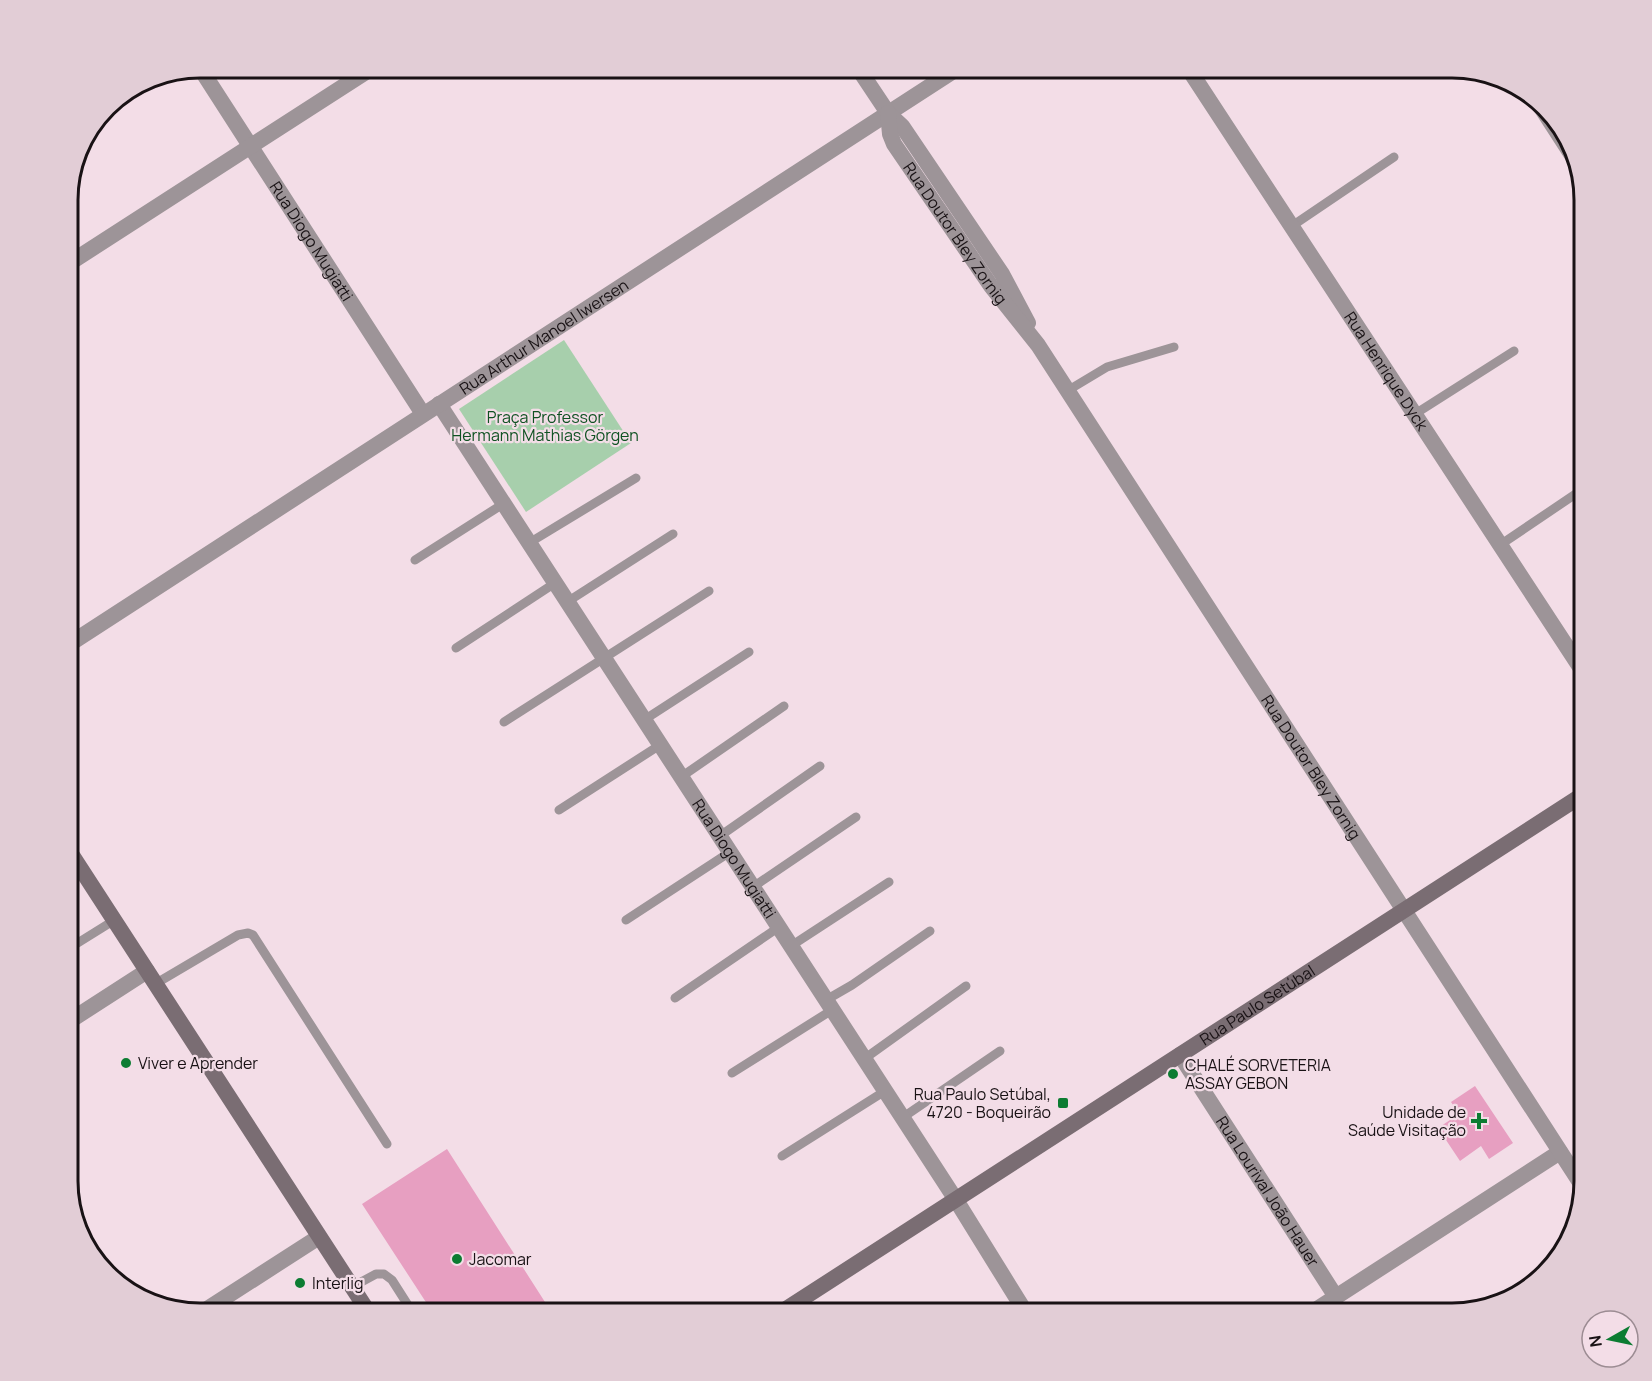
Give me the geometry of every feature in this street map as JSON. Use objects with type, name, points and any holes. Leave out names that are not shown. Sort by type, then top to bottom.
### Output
[{"type":"main road","name":"Rua Paulo Setúbal","points":[[797,1303],[1574,800]]},
{"type":"main road","points":[[78,865],[362,1303]]},
{"type":"street","name":"Rua Diogo Mugiatti","points":[[206,78],[423,414]]},
{"type":"street","points":[[78,258],[356,78]]},
{"type":"street","name":"Rua Doutor Bley Zornig","points":[[865,78],[888,113],[890,134],[894,144],[991,286],[1038,345],[1574,1173]]},
{"type":"street","name":"Rua Arthur Manoel Iwersen","points":[[78,638],[942,78]]},
{"type":"street","name":"Rua Henrique Dyck","points":[[1195,78],[1574,658]]},
{"type":"street","name":"Rua Diogo Mugiatti","points":[[439,404],[956,1200],[1019,1303]]},
{"type":"street","points":[[78,1017],[151,977]]},
{"type":"street","name":"Rua Lourival João Hauer","points":[[1180,1055],[1336,1298]]},
{"type":"street","points":[[1328,1303],[1560,1152]]},
{"type":"street","points":[[218,1303],[320,1237]]},
{"type":"lane","points":[[1292,225],[1394,157]]},
{"type":"lane","points":[[1067,391],[1107,367],[1174,347]]},
{"type":"lane","points":[[1415,414],[1514,351]]},
{"type":"lane","points":[[529,543],[636,478]]},
{"type":"lane","points":[[1500,544],[1574,494]]},
{"type":"lane","points":[[415,560],[503,504]]},
{"type":"lane","points":[[567,602],[673,534]]},
{"type":"lane","points":[[456,648],[555,583]]},
{"type":"lane","points":[[504,722],[709,591]]},
{"type":"lane","points":[[644,720],[749,651]]},
{"type":"lane","points":[[681,777],[784,706]]},
{"type":"lane","points":[[559,810],[660,745]]},
{"type":"lane","points":[[720,836],[820,766]]},
{"type":"lane","points":[[753,887],[856,817]]},
{"type":"lane","points":[[626,920],[730,852]]},
{"type":"lane","points":[[791,946],[889,882]]},
{"type":"lane","points":[[78,942],[114,921]]},
{"type":"lane","points":[[675,998],[779,927]]},
{"type":"lane","points":[[732,1073],[930,931]]},
{"type":"lane","points":[[151,977],[238,935],[248,933],[253,935],[387,1144]]},
{"type":"lane","points":[[864,1059],[966,986]]},
{"type":"lane","points":[[902,1118],[1000,1051]]},
{"type":"lane","points":[[782,1156],[885,1092]]},
{"type":"lane","points":[[352,1287],[376,1274],[384,1274],[392,1280],[406,1303]]},
{"type":"green space","name":"Praça Professor Hermann Mathias Görgen","points":[[564,340],[631,443],[526,512],[459,409]]},
{"type":"building","name":"Unidade de Saúde Visitação","points":[[1475,1086],[1513,1143],[1489,1159],[1481,1146],[1460,1161],[1438,1128],[1459,1114],[1451,1102]]},
{"type":"building","name":"Jacomar","points":[[447,1149],[546,1303],[426,1303],[362,1204]]},
{"type":"place","name":"Viver e Aprender","points":[[126,1063]]},
{"type":"place","name":"CHALÉ SORVETERIA ASSAY GEBON","points":[[1173,1074]]},
{"type":"place","name":"Rua Paulo Setúbal, 4720 - Boqueirão","points":[[1063,1103]]},
{"type":"place","name":"Unidade de Saúde Visitação","points":[[1479,1121]]},
{"type":"place","name":"Jacomar","points":[[457,1259]]},
{"type":"place","name":"Interlig","points":[[300,1283]]}]
